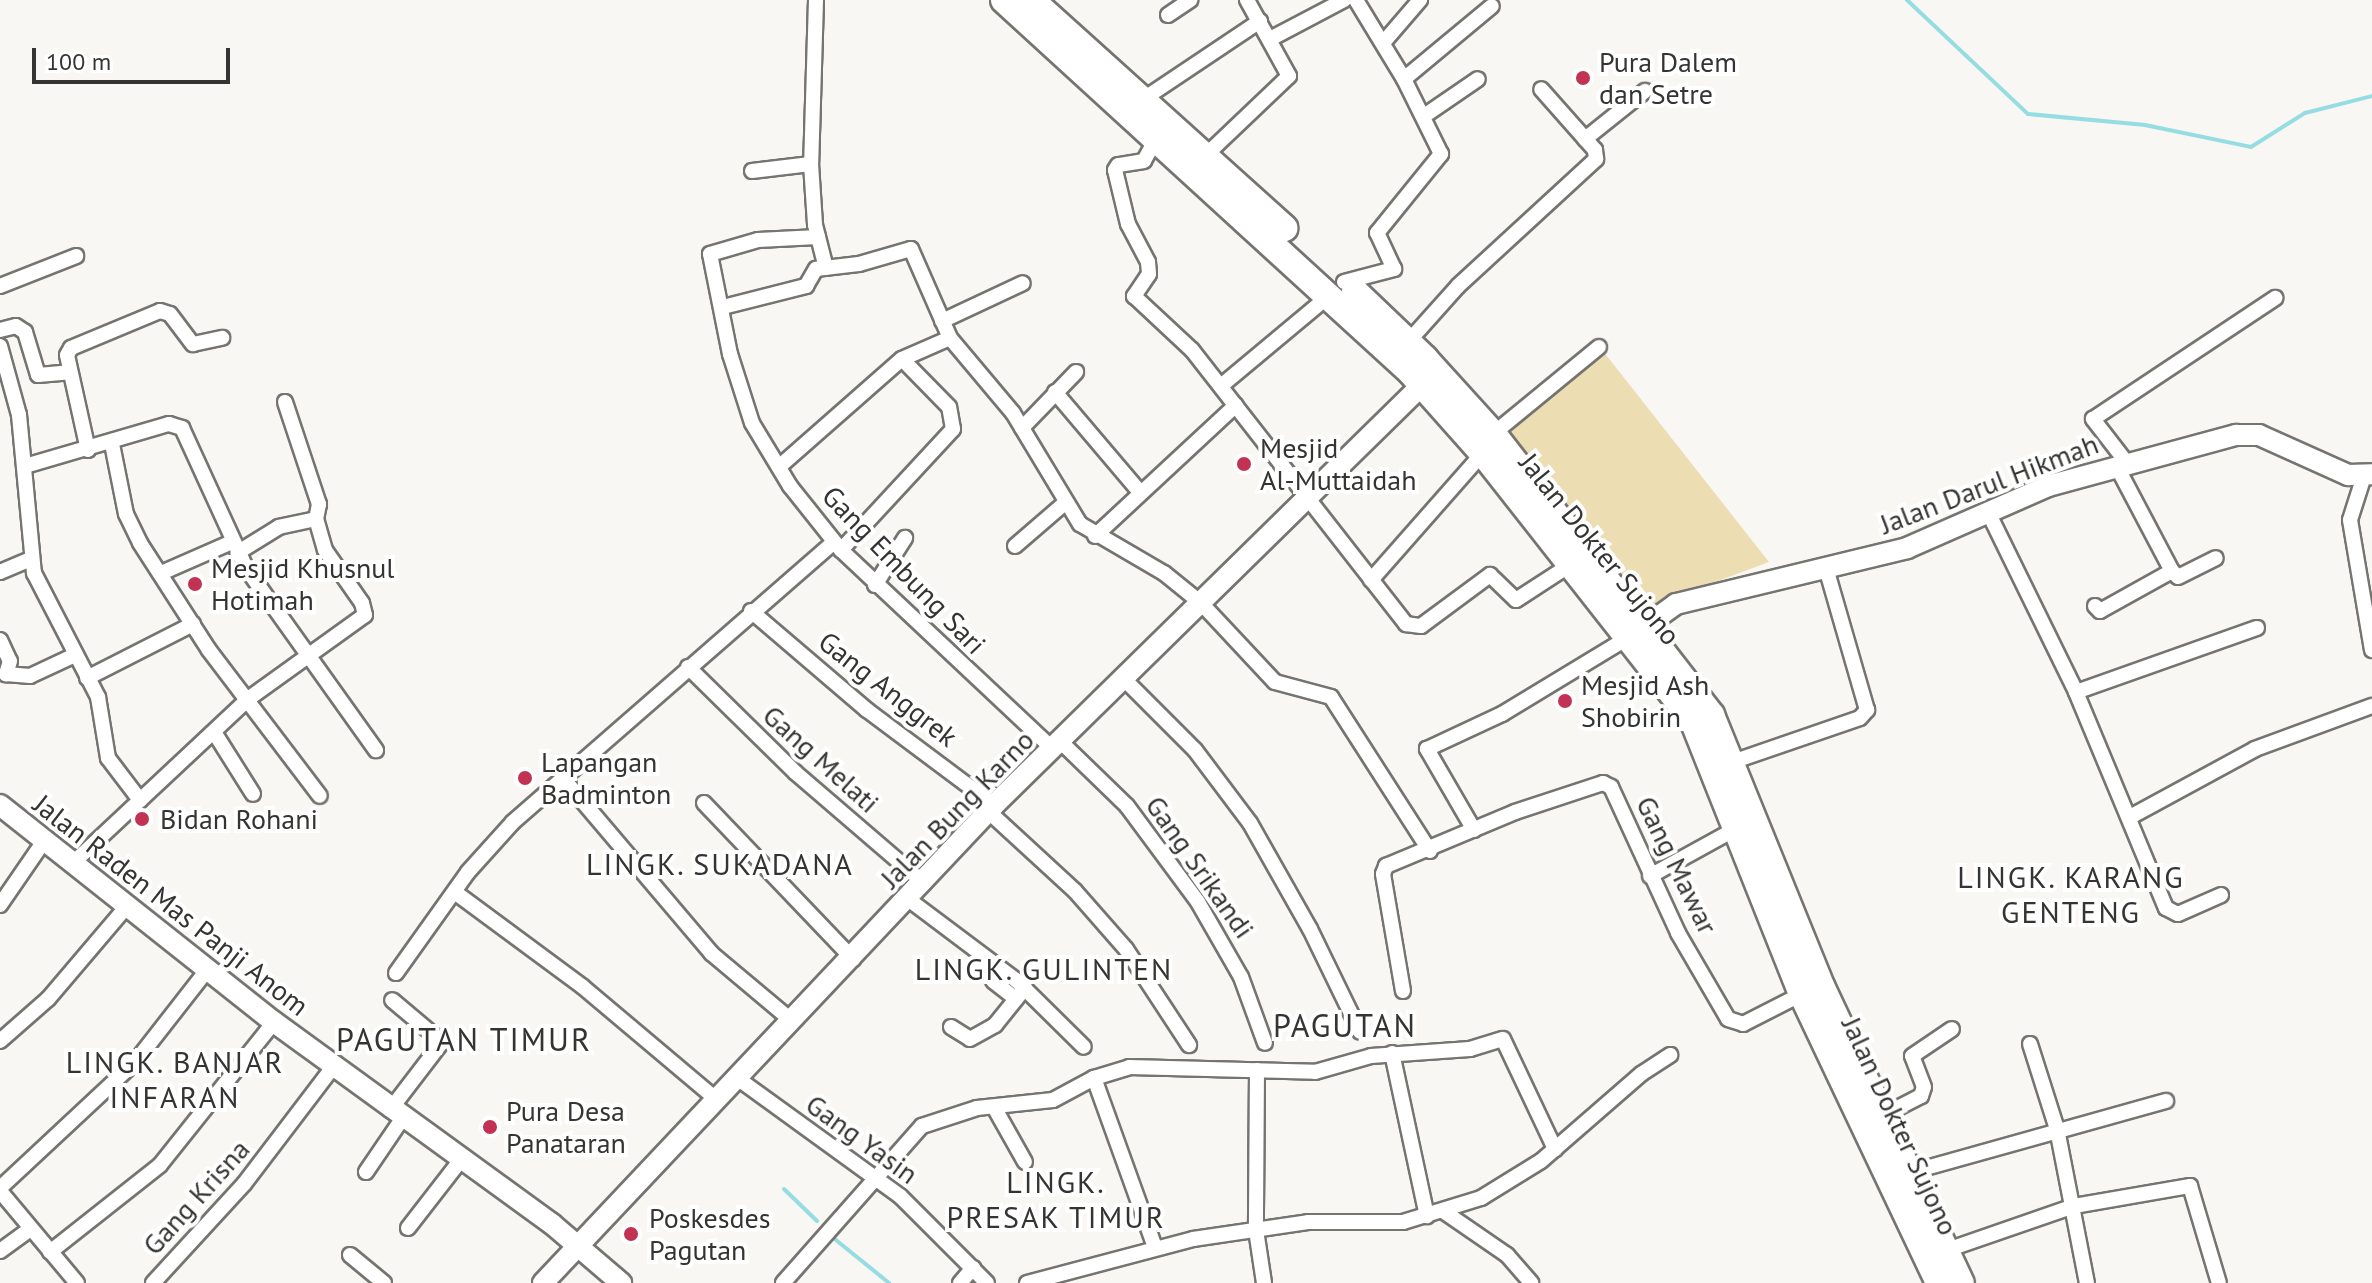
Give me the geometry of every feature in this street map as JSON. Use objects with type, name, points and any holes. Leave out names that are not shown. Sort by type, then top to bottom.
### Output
[{"type":"highway","name":"Jalan Dokter Sujono","points":[[1004,0],[1156,139],[1238,200],[1338,288],[1425,373],[1488,444],[1570,565],[1636,632],[1693,720],[1802,994],[1861,1097],[1939,1283]]},
{"type":"highway","points":[[1031,0],[1205,156],[1238,200]]},
{"type":"highway","points":[[1488,444],[1636,632],[1711,715],[1861,1097],[1880,1117],[1961,1283]]},
{"type":"street","points":[[816,0],[811,164],[818,237],[826,268]]},
{"type":"street","points":[[1168,15],[1190,0]]},
{"type":"street","points":[[1205,156],[1286,81],[1288,70],[1247,0]]},
{"type":"street","points":[[1270,39],[1344,0]]},
{"type":"street","points":[[1221,386],[1338,288],[1394,269],[1377,233],[1441,154],[1404,79],[1356,0]]},
{"type":"street","points":[[1383,43],[1420,0]]},
{"type":"street","points":[[1404,79],[1492,6]]},
{"type":"street","points":[[1142,100],[1260,21]]},
{"type":"street","points":[[1424,116],[1478,79]]},
{"type":"street","points":[[1425,373],[1458,286],[1596,159],[1585,139],[1541,89]]},
{"type":"street","points":[[1585,139],[1645,91]]},
{"type":"street","points":[[1156,139],[1144,161],[1118,165],[1115,170],[1128,224],[1148,262],[1149,274],[1133,295],[1181,338],[1221,386],[1406,624],[1421,626],[1490,575],[1515,600],[1570,565]]},
{"type":"street","points":[[752,171],[811,164]]},
{"type":"street","name":"Gang Embung Sari","points":[[818,237],[716,249],[709,257],[743,400],[780,466],[837,546],[880,579],[1056,745]]},
{"type":"street","points":[[723,307],[806,286],[815,269],[859,264],[907,247],[918,263],[950,338],[1022,428],[1066,502],[1095,536],[1136,553],[1201,603],[1275,682],[1331,697],[1342,708],[1430,851]]},
{"type":"street","points":[[0,286],[76,256]]},
{"type":"street","points":[[942,321],[1023,283]]},
{"type":"street","points":[[2216,558],[2178,577],[2172,571],[2121,464],[2093,419],[2275,298]]},
{"type":"street","points":[[88,450],[70,372],[71,348],[160,311],[170,314],[193,344],[222,338]]},
{"type":"street","points":[[0,330],[16,326],[25,332],[38,375],[70,372]]},
{"type":"street","points":[[780,466],[902,359],[950,338]]},
{"type":"street","points":[[0,346],[15,389],[25,466],[31,559],[45,603],[60,616],[105,716],[108,758],[140,800]]},
{"type":"street","points":[[1371,580],[1488,444],[1599,347]]},
{"type":"street","points":[[396,973],[490,846],[562,777],[751,611],[837,546],[952,433],[949,407],[902,359]]},
{"type":"street","points":[[1022,428],[1076,372]]},
{"type":"street","name":"Jalan Bung Karno","points":[[544,1283],[853,959],[991,808],[1309,498],[1425,373]]},
{"type":"street","points":[[1055,392],[1139,491]]},
{"type":"street","points":[[74,862],[248,699],[359,621],[366,610],[325,550],[316,519],[319,504],[285,402]]},
{"type":"street","points":[[1095,536],[1139,491],[1236,405]]},
{"type":"street","points":[[25,466],[112,444],[169,424],[182,428],[235,548],[376,750]]},
{"type":"street","name":"Jalan Darul Hikmah","points":[[1636,632],[1676,604],[1907,548],[1988,512],[2121,464],[2248,434],[2328,469],[2368,475]]},
{"type":"street","points":[[112,444],[126,514],[193,624],[320,796]]},
{"type":"street","points":[[2368,475],[2350,520],[2372,650]]},
{"type":"street","points":[[1015,546],[1066,502]]},
{"type":"street","points":[[1988,512],[2076,692],[2169,911],[2178,914],[2221,895]]},
{"type":"street","points":[[161,573],[235,548],[279,527],[316,519]]},
{"type":"street","points":[[880,579],[905,538]]},
{"type":"street","points":[[0,572],[31,559]]},
{"type":"street","points":[[1732,762],[1866,712],[1826,568]]},
{"type":"street","points":[[2095,606],[2100,611],[2172,571]]},
{"type":"street","name":"Gang Anggrek","points":[[751,611],[867,710],[991,808],[1055,871],[1126,949],[1189,1045]]},
{"type":"street","points":[[87,678],[193,624]]},
{"type":"street","points":[[2076,692],[2257,628]]},
{"type":"street","points":[[1474,830],[1427,749],[1502,714],[1574,667],[1590,665],[1636,632]]},
{"type":"street","points":[[0,640],[10,658],[3,676],[30,676],[75,655]]},
{"type":"street","name":"Gang Melati","points":[[688,667],[805,782],[924,883]]},
{"type":"street","points":[[1124,679],[1195,750],[1250,823],[1310,929],[1360,1032]]},
{"type":"street","points":[[2130,817],[2255,749],[2372,706]]},
{"type":"street","points":[[214,732],[253,794]]},
{"type":"street","name":"Gang Srikandi","points":[[1056,745],[1127,806],[1198,902],[1241,977],[1265,1043]]},
{"type":"street","points":[[562,777],[711,953],[792,1021]]},
{"type":"street","name":"Gang Mawar","points":[[1403,991],[1383,874],[1387,865],[1605,783],[1650,876],[1730,1021],[1743,1024],[1802,994]]},
{"type":"street","points":[[704,803],[853,959]]},
{"type":"street","name":"Jalan Raden Mas Panji Anom","points":[[0,805],[274,1022],[579,1247],[621,1283]]},
{"type":"street","points":[[1650,876],[1737,828]]},
{"type":"street","points":[[0,905],[44,841]]},
{"type":"street","points":[[456,893],[583,987],[717,1100]]},
{"type":"street","points":[[908,899],[1084,1047]]},
{"type":"street","points":[[0,1041],[48,999],[128,905]]},
{"type":"street","points":[[77,1283],[0,1189],[136,1061],[207,970]]},
{"type":"street","points":[[993,981],[1021,994]]},
{"type":"street","points":[[951,1027],[970,1039],[995,1025],[1021,994]]},
{"type":"street","points":[[366,1172],[396,1114],[442,1042],[392,1000]]},
{"type":"street","points":[[50,1252],[160,1165],[274,1022]]},
{"type":"street","points":[[1880,1117],[1921,1096],[1924,1087],[1912,1056],[1952,1029]]},
{"type":"street","points":[[783,1283],[901,1143],[930,1121],[994,1107],[1053,1100],[1094,1078],[1144,1066],[1315,1072],[1392,1053],[1470,1049],[1506,1040],[1555,1149]]},
{"type":"street","points":[[2030,1044],[2057,1129],[2087,1283]]},
{"type":"street","points":[[1392,1053],[1427,1216]]},
{"type":"street","points":[[1027,1283],[1155,1247],[1256,1230],[1427,1216],[1443,1211],[1516,1180],[1641,1074],[1670,1055]]},
{"type":"street","name":"Gang Krisna","points":[[153,1283],[244,1184],[333,1067]]},
{"type":"street","points":[[1257,1070],[1256,1230],[1264,1283]]},
{"type":"street","name":"Gang Yasin","points":[[737,1078],[821,1142],[874,1177],[986,1282]]},
{"type":"street","points":[[1094,1078],[1155,1247]]},
{"type":"street","points":[[1908,1173],[2166,1101]]},
{"type":"street","points":[[994,1107],[1025,1162]]},
{"type":"street","points":[[408,1228],[460,1161]]},
{"type":"street","points":[[1944,1251],[2074,1206],[2190,1186],[2219,1283]]},
{"type":"street","points":[[1443,1211],[1507,1255],[1531,1283]]},
{"type":"street","points":[[0,1251],[30,1229]]},
{"type":"street","points":[[350,1255],[384,1283]]},
{"type":"street","points":[[960,1283],[973,1268]]},
{"type":"shaded area","points":[[1603,351],[1769,562],[1645,608],[1503,431]]},
{"type":"waterway","points":[[1907,0],[2028,114],[2145,125],[2251,147],[2305,113],[2372,96]]},
{"type":"waterway","points":[[784,1189],[817,1221]]},
{"type":"waterway","points":[[831,1236],[889,1283]]},
{"type":"place","name":"Pura Dalem dan Setre","points":[[1583,78]]},
{"type":"place","name":"Mesjid Al-Muttaidah","points":[[1244,464]]},
{"type":"place","name":"Mesjid Khusnul Hotimah","points":[[195,584]]},
{"type":"place","name":"Mesjid Ash Shobirin","points":[[1565,701]]},
{"type":"place","name":"Lapangan Badminton","points":[[525,778]]},
{"type":"place","name":"Bidan Rohani","points":[[142,819]]},
{"type":"place","name":"Pura Desa Panataran","points":[[490,1127]]},
{"type":"place","name":"Poskesdes Pagutan","points":[[631,1234]]},
{"type":"district","name":"LINGK. SUKADANA","points":[[720,864]]},
{"type":"district","name":"LINGK. KARANG GENTENG","points":[[2071,894]]},
{"type":"district","name":"LINGK. GULINTEN","points":[[1044,969]]},
{"type":"district","name":"PAGUTAN","points":[[1345,1025]]},
{"type":"district","name":"PAGUTAN TIMUR","points":[[464,1039]]},
{"type":"district","name":"LINGK. BANJAR INFARAN","points":[[175,1079]]},
{"type":"district","name":"LINGK. PRESAK TIMUR","points":[[1056,1199]]}]
